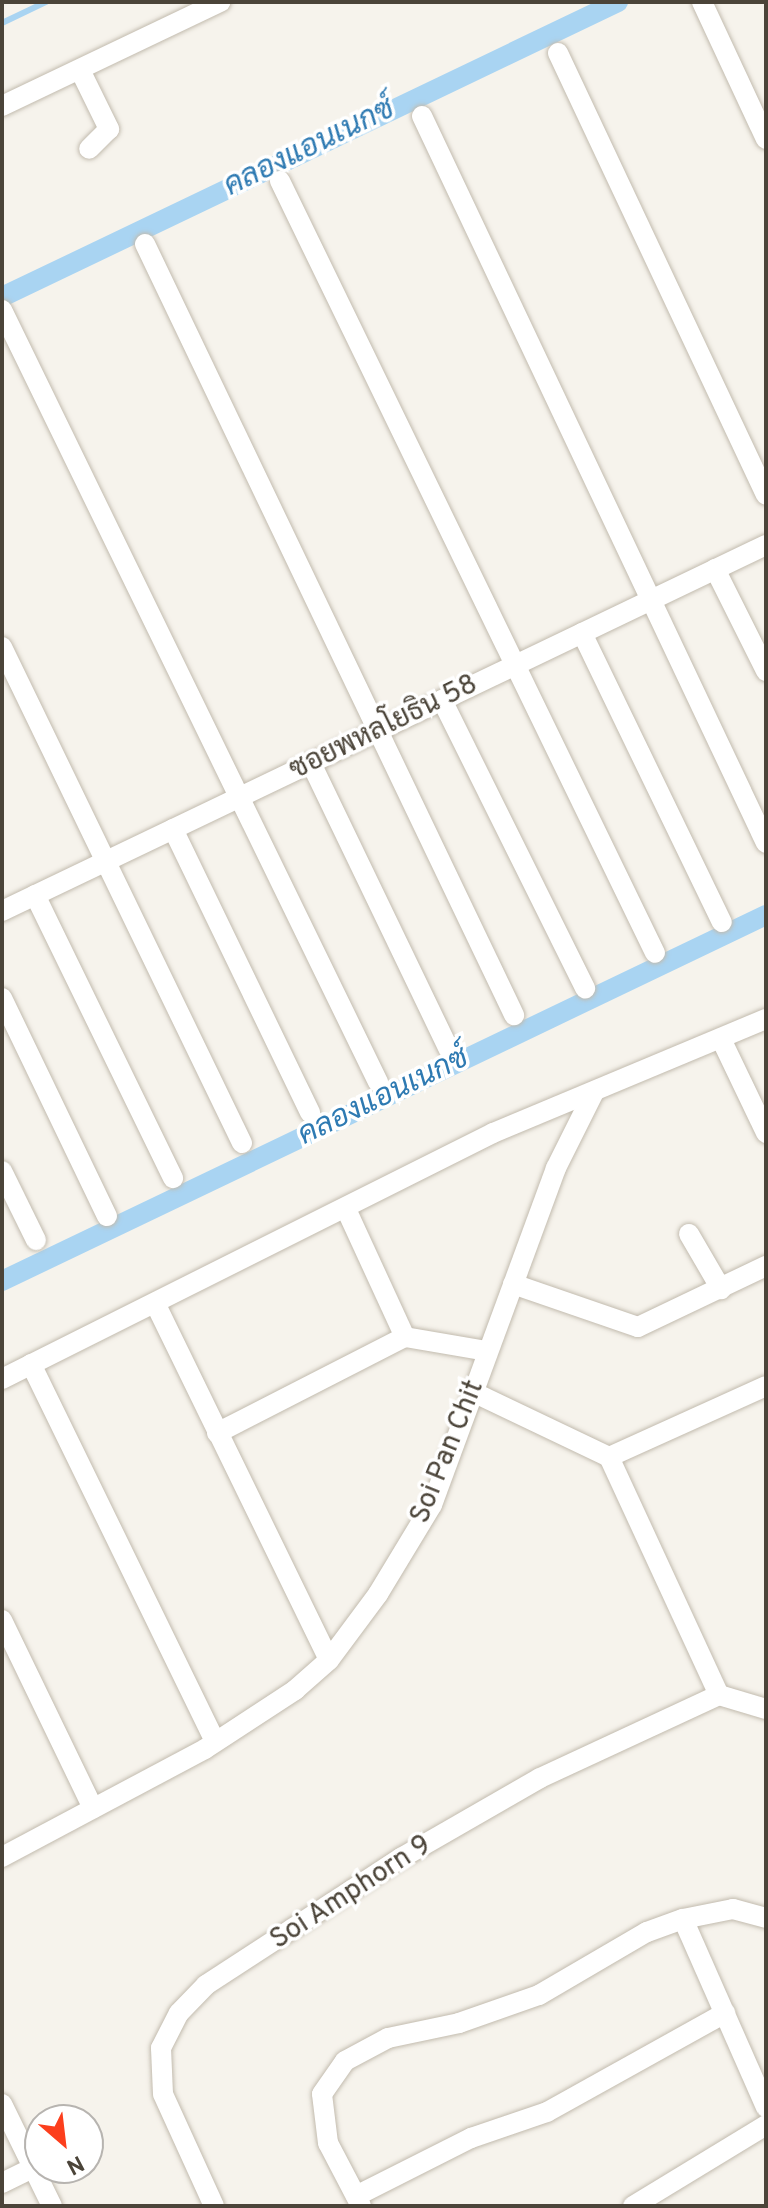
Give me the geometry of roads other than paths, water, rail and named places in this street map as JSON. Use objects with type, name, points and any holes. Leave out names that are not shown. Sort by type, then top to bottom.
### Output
[{"type":"street","points":[[2,106],[220,2]]},
{"type":"street","points":[[702,2],[766,139]]},
{"type":"street","points":[[558,53],[766,495]]},
{"type":"street","points":[[80,70],[109,129],[89,149]]},
{"type":"street","points":[[422,116],[766,843]]},
{"type":"street","points":[[280,181],[655,953]]},
{"type":"street","points":[[145,244],[514,1015]]},
{"type":"street","points":[[2,310],[378,1082]]},
{"type":"street","name":"ซอยพหลโยธิน 58","points":[[2,911],[766,545]]},
{"type":"street","points":[[715,569],[766,671]]},
{"type":"street","points":[[582,633],[722,922]]},
{"type":"street","points":[[2,647],[242,1143]]},
{"type":"street","points":[[442,700],[585,988]]},
{"type":"street","points":[[311,763],[449,1050]]},
{"type":"street","points":[[173,829],[310,1113]]},
{"type":"street","points":[[35,895],[173,1178]]},
{"type":"street","points":[[2,998],[107,1216]]},
{"type":"street","points":[[2,1379],[346,1209],[479,1139],[722,1041],[766,1019]]},
{"type":"street","points":[[722,1041],[766,1133]]},
{"type":"street","name":"Soi Pan Chit","points":[[2,1857],[215,1742],[295,1690],[329,1660],[378,1594],[432,1505],[556,1168],[593,1094]]},
{"type":"street","points":[[2,1171],[36,1240]]},
{"type":"street","points":[[346,1209],[405,1337]]},
{"type":"street","points":[[689,1234],[721,1289]]},
{"type":"street","points":[[513,1284],[638,1327],[766,1266]]},
{"type":"street","points":[[155,1303],[329,1660]]},
{"type":"street","points":[[217,1433],[405,1337],[487,1351]]},
{"type":"street","points":[[31,1364],[215,1742]]},
{"type":"street","points":[[609,1457],[766,1386]]},
{"type":"street","points":[[475,1393],[609,1457],[719,1695],[766,1709]]},
{"type":"street","points":[[2,1620],[93,1808]]},
{"type":"street","name":"Soi Amphorn 9","points":[[214,2206],[163,2094],[161,2048],[179,2013],[206,1985],[369,1882],[401,1858],[540,1778],[719,1695]]},
{"type":"street","points":[[725,2013],[547,2112],[471,2138],[359,2201],[328,2143],[322,2094],[345,2061],[388,2038],[459,2023],[539,1995],[647,1932],[683,1919],[733,1909],[766,1918]]},
{"type":"street","points":[[683,1919],[766,2107]]},
{"type":"street","points":[[2,2104],[24,2149]]},
{"type":"street","points":[[633,2206],[766,2125]]},
{"type":"street","points":[[2,2183],[24,2172]]},
{"type":"street","points":[[41,2184],[52,2206]]},
{"type":"waterway","points":[[2,23],[46,2]]},
{"type":"waterway","name":"คลองแอนเนกซ์","points":[[2,297],[618,2]]},
{"type":"waterway","name":"คลองแอนเนกซ์","points":[[2,1281],[766,915]]}]
